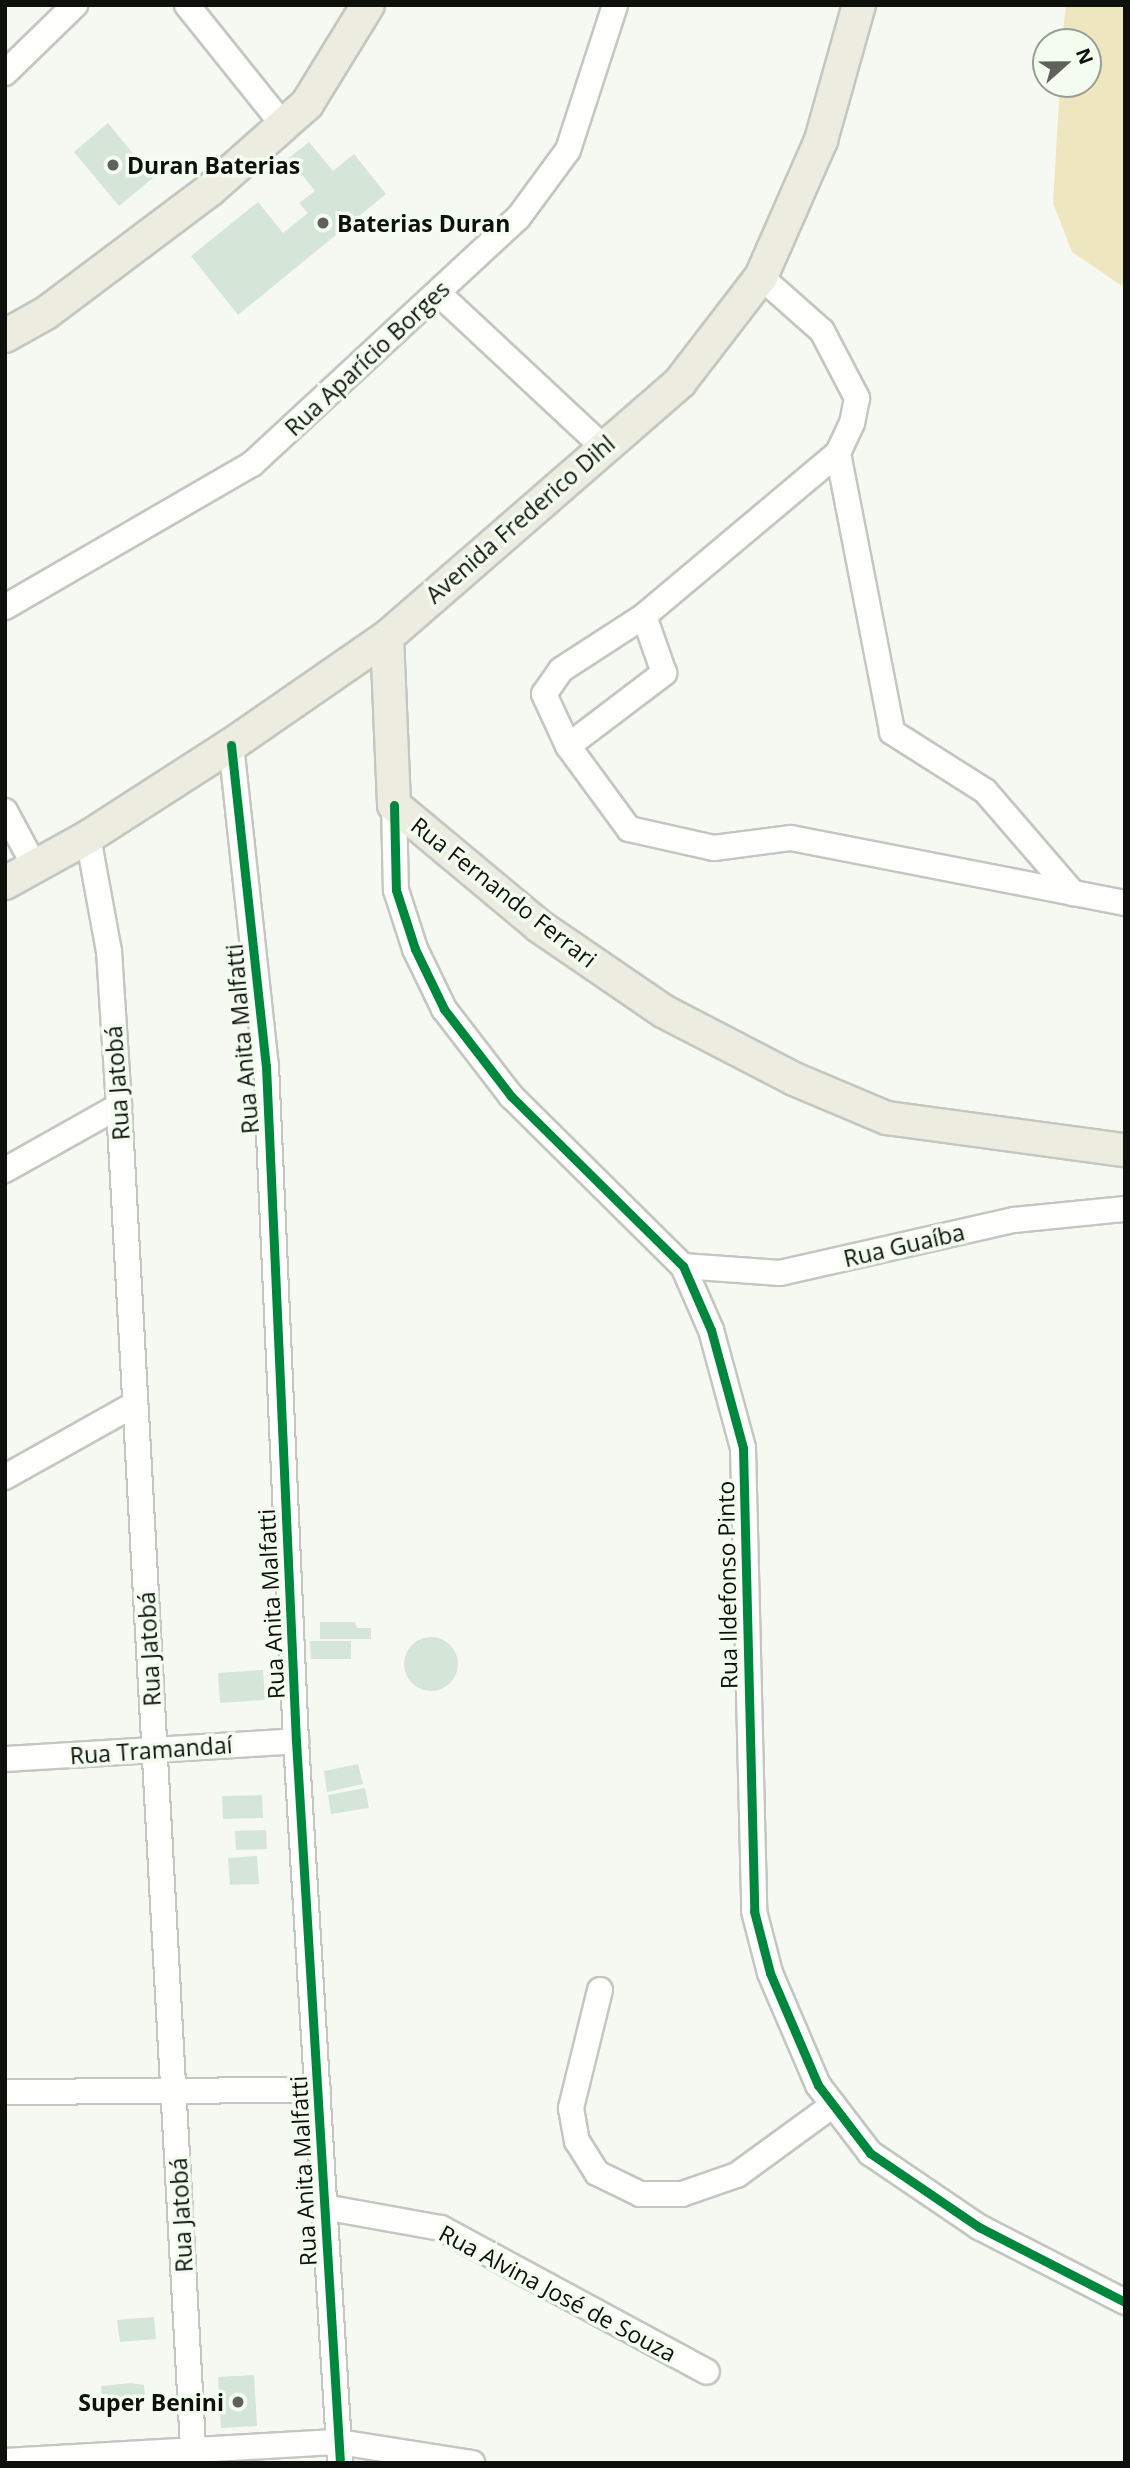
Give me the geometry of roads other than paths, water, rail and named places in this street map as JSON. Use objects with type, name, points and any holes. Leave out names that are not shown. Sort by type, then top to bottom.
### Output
[{"type":"main road","points":[[5,336],[46,313],[211,189],[307,104],[368,5]]},
{"type":"main road","name":"Avenida Frederico Dihl","points":[[5,883],[88,837],[231,746],[387,637],[602,446],[680,382],[761,277],[821,140],[859,5]]},
{"type":"main road","name":"Rua Ildefonso Pinto","points":[[387,637],[394,805]]},
{"type":"main road","name":"Rua Fernando Ferrari","points":[[394,805],[540,926],[663,1011],[794,1079],[887,1118],[1125,1150]]},
{"type":"street","points":[[5,72],[75,5]]},
{"type":"street","points":[[187,5],[283,125]]},
{"type":"street","name":"Rua Aparício Borges","points":[[5,607],[252,464],[518,218],[568,150],[615,5]]},
{"type":"street","points":[[761,277],[822,331],[845,370],[856,398],[852,423],[838,453],[644,616],[561,670],[544,694],[568,746],[629,829],[714,848],[791,838],[1125,903]]},
{"type":"street","points":[[438,293],[602,446]]},
{"type":"street","points":[[838,453],[892,732],[985,791],[1073,893]]},
{"type":"street","points":[[568,746],[664,673],[644,616]]},
{"type":"street","name":"Rua Anita Malfatti","points":[[231,746],[266,1066],[296,1741],[339,2452]]},
{"type":"street","name":"Rua Ildefonso Pinto","points":[[394,805],[396,890],[415,949],[444,1009],[511,1096],[682,1266],[711,1330],[743,1448],[754,1910],[770,1973],[818,2085],[870,2153],[979,2227],[1125,2302]]},
{"type":"street","points":[[5,811],[35,867]]},
{"type":"street","name":"Rua Jatobá","points":[[88,837],[109,951],[193,2457]]},
{"type":"street","points":[[5,1170],[119,1106]]},
{"type":"street","name":"Rua Guaíba","points":[[682,1266],[780,1273],[1014,1220],[1125,1209]]},
{"type":"street","points":[[5,1477],[135,1404]]},
{"type":"street","name":"Rua Tramandaí","points":[[5,1759],[296,1741]]},
{"type":"street","points":[[600,1990],[571,2108],[577,2141],[597,2173],[640,2194],[682,2193],[737,2175],[833,2105]]},
{"type":"street","points":[[5,2092],[318,2090]]},
{"type":"street","name":"Rua Alvina José de Souza","points":[[324,2207],[442,2228],[708,2372]]},
{"type":"street","points":[[5,2461],[339,2452],[472,2463]]},
{"type":"place","name":"Duran Baterias","points":[[113,165]]},
{"type":"place","name":"Baterias Duran","points":[[323,223]]},
{"type":"place","name":"Super Benini","points":[[238,2402]]}]
